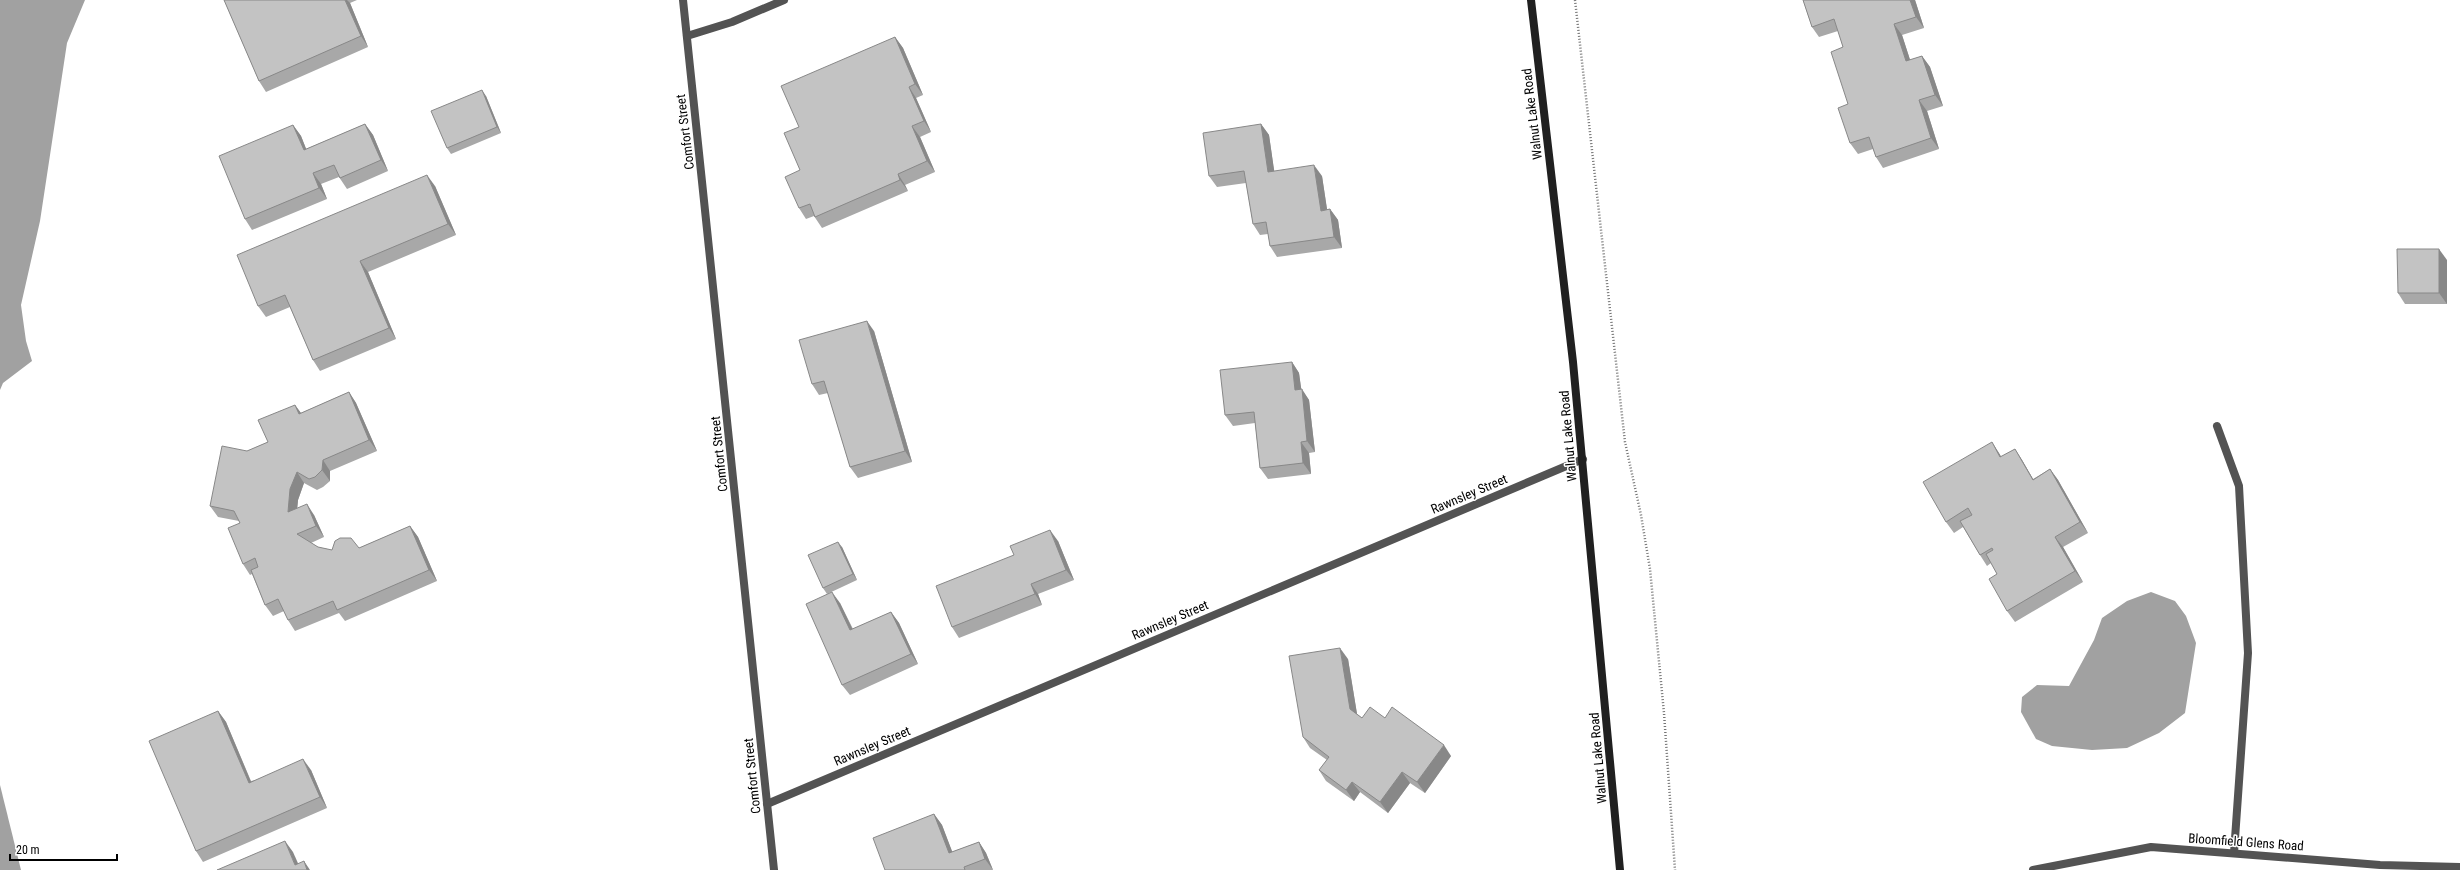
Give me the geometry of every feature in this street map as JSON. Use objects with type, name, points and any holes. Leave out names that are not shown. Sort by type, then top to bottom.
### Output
[{"type":"street","name":"Comfort Street","points":[[683,0],[774,870]]},
{"type":"street","points":[[686,36],[732,22],[784,0]]},
{"type":"street","name":"Walnut Lake Road","points":[[1531,0],[1583,459],[1620,870]]},
{"type":"street","points":[[2217,426],[2239,486],[2248,653],[2234,853]]},
{"type":"street","name":"Rawnsley Street","points":[[767,804],[1583,459]]},
{"type":"street","name":"Bloomfield Glens Road","points":[[2032,870],[2151,847],[2380,864],[2460,867]]},
{"type":"path","points":[[1575,0],[1625,442],[1641,515],[1650,569],[1664,713],[1675,870]]},
{"type":"shaded area","points":[[0,0],[85,0],[67,43],[40,221],[21,305],[26,341],[32,361],[3,383],[0,390]]},
{"type":"shaded area","points":[[2151,592],[2175,601],[2186,616],[2196,643],[2185,713],[2159,733],[2127,748],[2092,750],[2052,746],[2036,739],[2021,712],[2022,697],[2037,685],[2069,686],[2094,640],[2102,618],[2127,601]]},
{"type":"shaded area","points":[[0,785],[21,870],[0,870]]},
{"type":"building","points":[[224,0],[345,0],[361,36],[259,81]]},
{"type":"building","points":[[1803,0],[1910,0],[1916,17],[1894,24],[1906,61],[1922,56],[1935,95],[1919,100],[1931,138],[1876,157],[1869,137],[1850,143],[1838,108],[1848,104],[1831,52],[1843,47],[1834,19],[1812,27]]},
{"type":"building","points":[[895,37],[915,84],[909,87],[924,121],[912,126],[927,161],[898,174],[900,180],[815,217],[810,204],[799,208],[785,177],[800,170],[784,133],[799,127],[781,86]]},
{"type":"building","points":[[482,90],[497,127],[447,148],[431,111]]},
{"type":"building","points":[[365,124],[381,160],[340,178],[334,165],[313,173],[319,188],[245,219],[219,156],[293,125],[304,150]]},
{"type":"building","points":[[1261,124],[1268,172],[1314,165],[1321,211],[1330,209],[1334,237],[1270,246],[1266,222],[1253,224],[1244,171],[1209,176],[1203,133]]},
{"type":"building","points":[[427,175],[448,224],[360,261],[389,328],[313,360],[285,295],[258,306],[237,255]]},
{"type":"building","points":[[2397,249],[2439,249],[2439,293],[2398,293]]},
{"type":"building","points":[[867,321],[905,451],[850,467],[824,381],[812,384],[799,340]]},
{"type":"building","points":[[1292,362],[1295,390],[1302,389],[1307,441],[1301,442],[1303,463],[1260,468],[1254,412],[1225,415],[1220,370]]},
{"type":"building","points":[[349,392],[369,440],[323,460],[322,470],[315,477],[309,479],[297,472],[290,489],[288,512],[307,504],[316,526],[297,534],[318,547],[332,550],[335,541],[340,538],[351,538],[359,548],[410,526],[429,570],[337,610],[333,601],[288,620],[278,599],[265,605],[251,570],[258,567],[255,558],[243,564],[228,528],[240,523],[234,511],[210,506],[222,446],[247,451],[268,442],[258,420],[295,405],[299,414]]},
{"type":"building","points":[[1992,442],[2000,457],[2015,449],[2033,480],[2050,469],[2080,522],[2055,537],[2075,571],[2007,611],[1989,579],[1997,574],[1986,554],[1993,550],[1992,548],[1980,555],[1960,521],[1972,515],[1968,508],[1946,522],[1923,482]]},
{"type":"building","points":[[1050,530],[1066,570],[1031,584],[1035,594],[952,627],[936,586],[1014,555],[1010,546]]},
{"type":"building","points":[[838,542],[853,574],[823,588],[808,555]]},
{"type":"building","points":[[832,592],[850,630],[891,612],[911,654],[842,685],[806,604]]},
{"type":"building","points":[[1340,648],[1350,709],[1362,718],[1370,707],[1385,718],[1392,707],[1444,745],[1417,782],[1402,772],[1380,802],[1352,782],[1346,790],[1319,770],[1329,757],[1303,737],[1289,656]]},
{"type":"building","points":[[218,711],[249,783],[303,759],[320,797],[196,851],[149,741]]},
{"type":"building","points":[[934,814],[949,853],[979,842],[985,859],[964,867],[965,870],[885,870],[873,838]]},
{"type":"building","points":[[285,841],[295,865],[304,861],[307,870],[217,870]]}]
